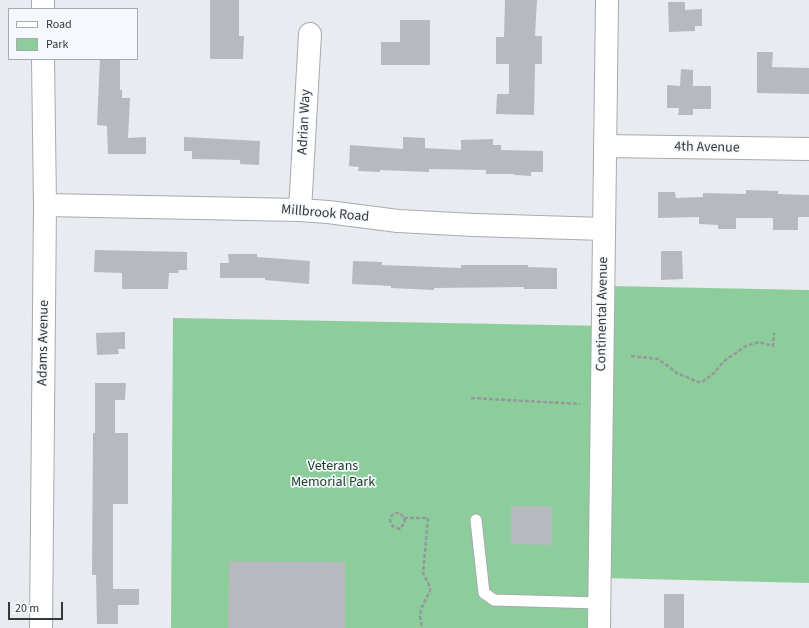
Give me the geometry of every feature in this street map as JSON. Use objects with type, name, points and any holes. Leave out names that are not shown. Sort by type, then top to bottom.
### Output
[{"type":"street","name":"Continental Avenue","points":[[599,628],[607,0]]},
{"type":"street","name":"Adrian Way","points":[[300,210],[310,34]]},
{"type":"street","name":"Adams Avenue","points":[[41,628],[45,205],[43,60]]},
{"type":"street","name":"4th Avenue","points":[[605,146],[809,149]]},
{"type":"street","name":"Millbrook Road","points":[[45,205],[300,210],[406,221],[474,225],[604,229]]},
{"type":"lane","points":[[476,520],[484,594],[494,600],[599,603]]},
{"type":"path","points":[[631,356],[658,359],[677,373],[698,382],[702,382],[714,373],[724,361],[746,346],[759,342],[773,346],[774,333]]},
{"type":"path","points":[[471,398],[580,404]]},
{"type":"path","points":[[395,513],[400,513],[404,518],[405,522],[400,529],[391,524],[390,519],[395,513]]},
{"type":"path","points":[[404,518],[428,518],[423,573],[430,587],[430,591],[421,609],[420,616],[422,628]]},
{"type":"green space","name":"Veterans Memorial Park","points":[[607,286],[809,290],[809,583],[603,578],[602,628],[171,628],[173,318],[607,326]]},
{"type":"building","points":[[210,0],[239,0],[239,36],[244,36],[243,59],[210,59]]},
{"type":"building","points":[[505,0],[537,0],[535,36],[542,36],[542,64],[535,64],[534,115],[496,114],[497,94],[509,94],[509,64],[496,64],[496,37],[504,37]]},
{"type":"building","points":[[668,2],[685,2],[685,10],[702,9],[702,26],[695,26],[695,31],[669,32]]},
{"type":"building","points":[[400,20],[430,20],[430,65],[381,65],[381,42],[400,42]]},
{"type":"building","points":[[757,52],[773,52],[772,67],[809,68],[809,94],[757,93]]},
{"type":"building","points":[[100,60],[120,60],[120,90],[122,90],[122,98],[130,98],[128,138],[146,137],[146,154],[108,154],[107,126],[97,125]]},
{"type":"building","points":[[681,69],[693,70],[693,86],[711,86],[711,109],[693,109],[693,115],[678,115],[679,108],[667,108],[667,85],[680,86]]},
{"type":"building","points":[[184,137],[260,141],[259,165],[240,164],[240,160],[192,159],[192,151],[184,151]]},
{"type":"building","points":[[403,137],[425,138],[425,148],[461,150],[461,140],[493,139],[493,145],[501,145],[501,150],[543,151],[543,172],[531,172],[531,176],[514,174],[486,174],[486,170],[429,169],[429,172],[380,170],[380,172],[358,171],[359,167],[349,166],[350,145],[403,149]]},
{"type":"building","points":[[746,190],[778,191],[778,194],[809,195],[809,217],[798,217],[798,230],[773,230],[773,218],[736,218],[736,229],[718,229],[718,225],[699,224],[699,217],[658,218],[658,192],[675,192],[676,198],[703,197],[703,193],[746,194]]},
{"type":"building","points":[[95,250],[187,252],[187,270],[179,270],[178,273],[169,273],[168,289],[122,289],[122,273],[94,272]]},
{"type":"building","points":[[661,251],[682,251],[683,279],[661,280]]},
{"type":"building","points":[[228,254],[257,254],[257,257],[310,261],[309,284],[265,280],[265,278],[220,278],[220,263],[229,263]]},
{"type":"building","points":[[353,261],[382,262],[382,265],[461,268],[461,265],[528,265],[528,267],[557,268],[557,289],[524,289],[524,287],[434,288],[434,290],[352,284]]},
{"type":"building","points":[[125,332],[125,349],[118,349],[119,354],[97,355],[96,333]]},
{"type":"building","points":[[95,383],[126,383],[125,400],[115,400],[115,433],[128,433],[128,504],[113,504],[113,589],[139,589],[139,605],[118,605],[118,624],[97,624],[96,575],[92,575],[93,433],[95,433]]},
{"type":"building","points":[[511,506],[552,506],[552,545],[511,544]]},
{"type":"building","points":[[229,561],[345,562],[345,628],[228,628]]},
{"type":"building","points":[[664,594],[684,594],[684,628],[664,628]]}]
